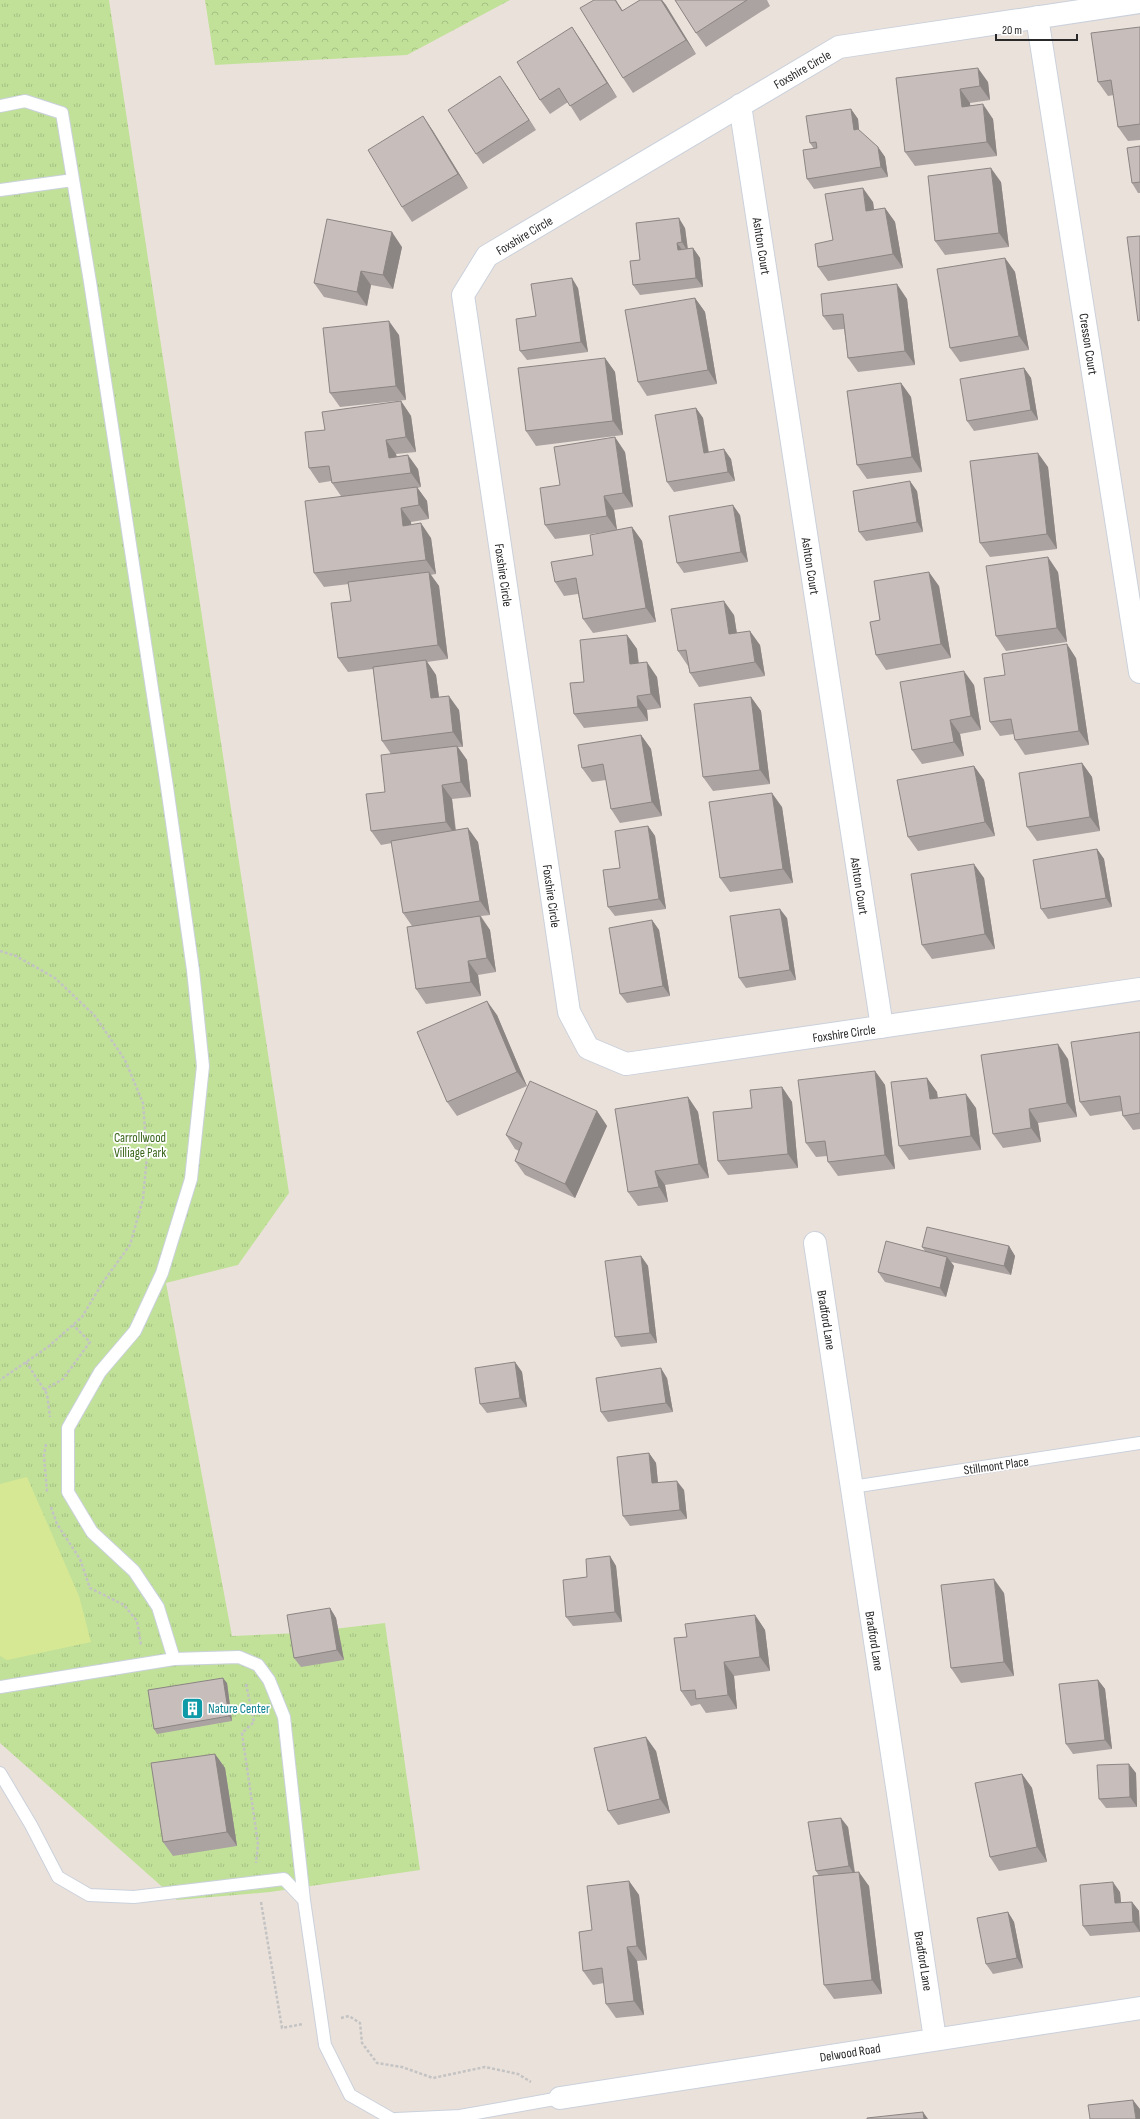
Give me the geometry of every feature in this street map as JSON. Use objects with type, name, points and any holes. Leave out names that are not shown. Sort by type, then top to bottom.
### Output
[{"type":"street","name":"Foxshire Circle","points":[[1140,2],[839,47],[487,256],[463,295],[569,1012],[588,1048],[626,1064],[1140,989]]},
{"type":"street","name":"Cresson Court","points":[[1037,17],[1140,672]]},
{"type":"street","name":"Ashton Court","points":[[740,105],[882,1027]]},
{"type":"street","name":"Bradford Lane","points":[[815,1243],[935,2039]]},
{"type":"street","name":"Delwood Road","points":[[560,2098],[1140,2008]]},
{"type":"lane","points":[[0,106],[25,102],[62,114],[169,801],[193,970],[203,1066],[191,1178],[162,1273],[135,1331],[100,1372],[68,1428],[68,1492],[92,1532],[134,1571],[158,1608],[174,1660]]},
{"type":"lane","points":[[0,190],[73,180]]},
{"type":"lane","name":"Stillmont Place","points":[[852,1487],[1140,1443]]},
{"type":"lane","points":[[0,1687],[174,1660],[239,1657],[258,1665],[269,1680],[284,1717],[304,1900],[325,2045],[350,2095],[392,2119]]},
{"type":"lane","points":[[0,1773],[31,1825],[58,1877],[88,1895],[134,1897],[284,1879],[304,1900]]},
{"type":"lane","points":[[396,2119],[460,2116],[560,2098]]},
{"type":"path","points":[[0,951],[16,956],[55,978],[96,1016],[125,1060],[143,1103],[147,1156],[143,1199],[130,1245],[82,1317],[48,1347],[0,1380]]},
{"type":"path","points":[[44,1390],[63,1379],[90,1342],[73,1325]]},
{"type":"path","points":[[26,1362],[44,1390],[48,1401],[49,1424]]},
{"type":"path","points":[[47,1440],[44,1455],[46,1490],[48,1496]]},
{"type":"path","points":[[50,1503],[57,1524],[80,1559],[90,1588],[124,1605],[137,1621],[145,1664]]},
{"type":"path","points":[[241,1680],[246,1684],[254,1722],[242,1734],[258,1844],[255,1870],[282,2028],[350,2016],[360,2022],[362,2043],[377,2063],[402,2067],[433,2078],[484,2067],[518,2074],[560,2098]]},
{"type":"green space","name":"Carrollwood Villiage Park","points":[[0,0],[109,0],[289,1193],[238,1265],[166,1283],[232,1636],[299,1633],[385,1623],[420,1870],[270,1892],[177,1900],[0,1743]]},
{"type":"green space","points":[[205,0],[510,0],[407,55],[215,65]]},
{"type":"green space","points":[[27,1477],[79,1596],[91,1642],[7,1660],[0,1656],[0,1484]]},
{"type":"building","points":[[594,0],[615,0],[622,11],[640,0],[661,0],[686,40],[623,78],[580,8]]},
{"type":"building","points":[[675,0],[747,0],[696,33]]},
{"type":"building","points":[[572,27],[607,83],[570,106],[559,88],[540,100],[517,62]]},
{"type":"building","points":[[1140,27],[1140,124],[1118,127],[1111,80],[1098,82],[1091,33]]},
{"type":"building","points":[[978,68],[980,86],[960,89],[962,107],[983,104],[987,142],[905,152],[896,78]]},
{"type":"building","points":[[500,76],[529,120],[476,154],[448,110]]},
{"type":"building","points":[[851,109],[854,130],[858,129],[878,147],[881,167],[807,179],[803,150],[817,148],[816,142],[810,143],[806,116]]},
{"type":"building","points":[[423,116],[458,174],[402,207],[368,150]]},
{"type":"building","points":[[1140,146],[1140,182],[1132,183],[1127,148]]},
{"type":"building","points":[[991,168],[999,233],[935,241],[928,176]]},
{"type":"building","points":[[863,188],[866,211],[885,208],[893,254],[818,267],[815,244],[833,240],[825,194]]},
{"type":"building","points":[[679,218],[682,242],[677,243],[678,250],[693,248],[696,278],[633,285],[630,261],[640,260],[636,223]]},
{"type":"building","points":[[327,219],[392,232],[383,275],[361,271],[357,292],[314,283]]},
{"type":"building","points":[[1140,236],[1140,320],[1138,321],[1127,237]]},
{"type":"building","points":[[1005,258],[1019,336],[950,348],[937,269]]},
{"type":"building","points":[[572,278],[581,342],[520,351],[516,319],[536,316],[531,284]]},
{"type":"building","points":[[897,284],[905,351],[848,358],[843,314],[823,316],[821,294]]},
{"type":"building","points":[[695,298],[708,370],[638,382],[625,310]]},
{"type":"building","points":[[389,321],[396,386],[330,393],[323,328]]},
{"type":"building","points":[[605,358],[613,421],[526,431],[518,368]]},
{"type":"building","points":[[1024,368],[1031,410],[967,421],[960,379]]},
{"type":"building","points":[[901,383],[912,457],[857,465],[847,391]]},
{"type":"building","points":[[401,401],[406,437],[386,440],[389,458],[408,455],[411,473],[332,483],[329,466],[309,468],[305,432],[325,430],[322,412]]},
{"type":"building","points":[[696,408],[704,453],[724,449],[728,472],[667,482],[655,415]]},
{"type":"building","points":[[615,437],[623,493],[604,496],[607,516],[545,525],[540,488],[560,485],[554,447]]},
{"type":"building","points":[[1038,453],[1047,534],[980,543],[970,461]]},
{"type":"building","points":[[910,481],[917,522],[859,532],[853,491]]},
{"type":"building","points":[[417,487],[419,505],[401,508],[403,526],[421,523],[426,560],[314,573],[305,501]]},
{"type":"building","points":[[733,505],[741,552],[677,563],[669,516]]},
{"type":"building","points":[[632,527],[646,608],[583,619],[576,578],[555,582],[551,562],[593,555],[590,535]]},
{"type":"building","points":[[1048,557],[1057,628],[996,636],[986,566]]},
{"type":"building","points":[[429,572],[438,645],[338,658],[331,603],[351,601],[348,582]]},
{"type":"building","points":[[929,572],[941,644],[876,655],[870,622],[880,620],[874,581]]},
{"type":"building","points":[[724,601],[729,634],[750,631],[755,662],[690,673],[686,650],[678,651],[671,609]]},
{"type":"building","points":[[627,635],[630,664],[647,662],[651,694],[637,696],[638,707],[574,714],[570,683],[584,682],[580,640]]},
{"type":"building","points":[[1067,644],[1079,731],[1015,740],[1011,719],[990,722],[984,678],[1005,675],[1002,654]]},
{"type":"building","points":[[426,660],[431,698],[449,696],[453,732],[382,741],[373,667]]},
{"type":"building","points":[[964,671],[971,716],[950,720],[954,742],[912,750],[900,682]]},
{"type":"building","points":[[751,697],[760,770],[703,777],[694,704]]},
{"type":"building","points":[[641,735],[652,802],[611,809],[603,764],[582,768],[578,745]]},
{"type":"building","points":[[457,746],[461,782],[442,785],[446,822],[371,831],[366,794],[385,792],[381,755]]},
{"type":"building","points":[[1082,763],[1090,817],[1027,827],[1019,773]]},
{"type":"building","points":[[974,766],[985,822],[908,837],[897,780]]},
{"type":"building","points":[[772,793],[783,869],[720,878],[709,802]]},
{"type":"building","points":[[648,826],[659,899],[608,907],[603,870],[620,868],[615,831]]},
{"type":"building","points":[[468,828],[480,901],[403,913],[391,841]]},
{"type":"building","points":[[1097,849],[1106,898],[1041,909],[1033,860]]},
{"type":"building","points":[[974,864],[985,934],[922,945],[911,874]]},
{"type":"building","points":[[780,909],[790,970],[739,978],[730,916]]},
{"type":"building","points":[[480,916],[487,958],[468,961],[471,982],[416,989],[407,927]]},
{"type":"building","points":[[652,920],[663,986],[620,994],[609,928]]},
{"type":"building","points":[[487,1001],[517,1072],[447,1102],[417,1032]]},
{"type":"building","points":[[1140,1032],[1140,1113],[1123,1116],[1120,1096],[1080,1102],[1071,1042]]},
{"type":"building","points":[[1058,1044],[1067,1103],[1029,1109],[1031,1128],[993,1134],[981,1055]]},
{"type":"building","points":[[875,1071],[885,1155],[828,1162],[825,1141],[806,1143],[798,1080]]},
{"type":"building","points":[[927,1078],[930,1099],[966,1094],[971,1136],[899,1146],[891,1082]]},
{"type":"building","points":[[530,1081],[597,1111],[565,1184],[515,1161],[522,1143],[506,1135]]},
{"type":"building","points":[[782,1087],[788,1154],[718,1161],[713,1112],[752,1108],[750,1090]]},
{"type":"building","points":[[688,1097],[699,1164],[655,1171],[659,1187],[628,1192],[615,1109]]},
{"type":"building","points":[[927,1227],[1009,1246],[1004,1266],[922,1247]]},
{"type":"building","points":[[886,1241],[947,1257],[940,1288],[878,1272]]},
{"type":"building","points":[[641,1256],[650,1333],[615,1337],[605,1261]]},
{"type":"building","points":[[515,1362],[520,1398],[480,1404],[475,1368]]},
{"type":"building","points":[[661,1368],[666,1403],[601,1412],[596,1378]]},
{"type":"building","points":[[649,1453],[652,1483],[677,1481],[680,1510],[623,1516],[617,1457]]},
{"type":"building","points":[[610,1556],[615,1612],[566,1617],[563,1580],[587,1577],[586,1559]]},
{"type":"building","points":[[994,1579],[1004,1662],[951,1668],[941,1585]]},
{"type":"building","points":[[330,1608],[337,1650],[294,1658],[287,1615]]},
{"type":"building","points":[[755,1615],[760,1657],[724,1662],[728,1695],[696,1699],[695,1690],[681,1691],[674,1638],[687,1637],[685,1624]]},
{"type":"building","name":"Nature Center","points":[[223,1678],[229,1716],[154,1729],[148,1690]]},
{"type":"building","points":[[1098,1680],[1105,1740],[1066,1744],[1059,1684]]},
{"type":"building","points":[[646,1737],[660,1799],[608,1811],[594,1748]]},
{"type":"building","points":[[215,1754],[227,1832],[163,1842],[151,1763]]},
{"type":"building","points":[[1129,1764],[1130,1797],[1099,1799],[1097,1765]]},
{"type":"building","points":[[1022,1774],[1037,1847],[990,1857],[975,1783]]},
{"type":"building","points":[[841,1818],[849,1866],[816,1871],[808,1822]]},
{"type":"building","points":[[859,1872],[872,1980],[824,1985],[813,1876]]},
{"type":"building","points":[[629,1881],[637,1946],[627,1947],[634,2001],[606,2004],[602,1968],[583,1971],[579,1932],[592,1930],[587,1886]]},
{"type":"building","points":[[1113,1882],[1115,1903],[1132,1902],[1133,1922],[1083,1926],[1080,1885]]},
{"type":"building","points":[[1008,1912],[1017,1958],[986,1964],[977,1918]]},
{"type":"building","points":[[1133,2100],[1136,2119],[1090,2119],[1088,2105]]},
{"type":"building","points":[[923,2112],[924,2119],[867,2119],[867,2118]]},
{"type":"place","name":"Nature Center","points":[[192,1708]]}]
